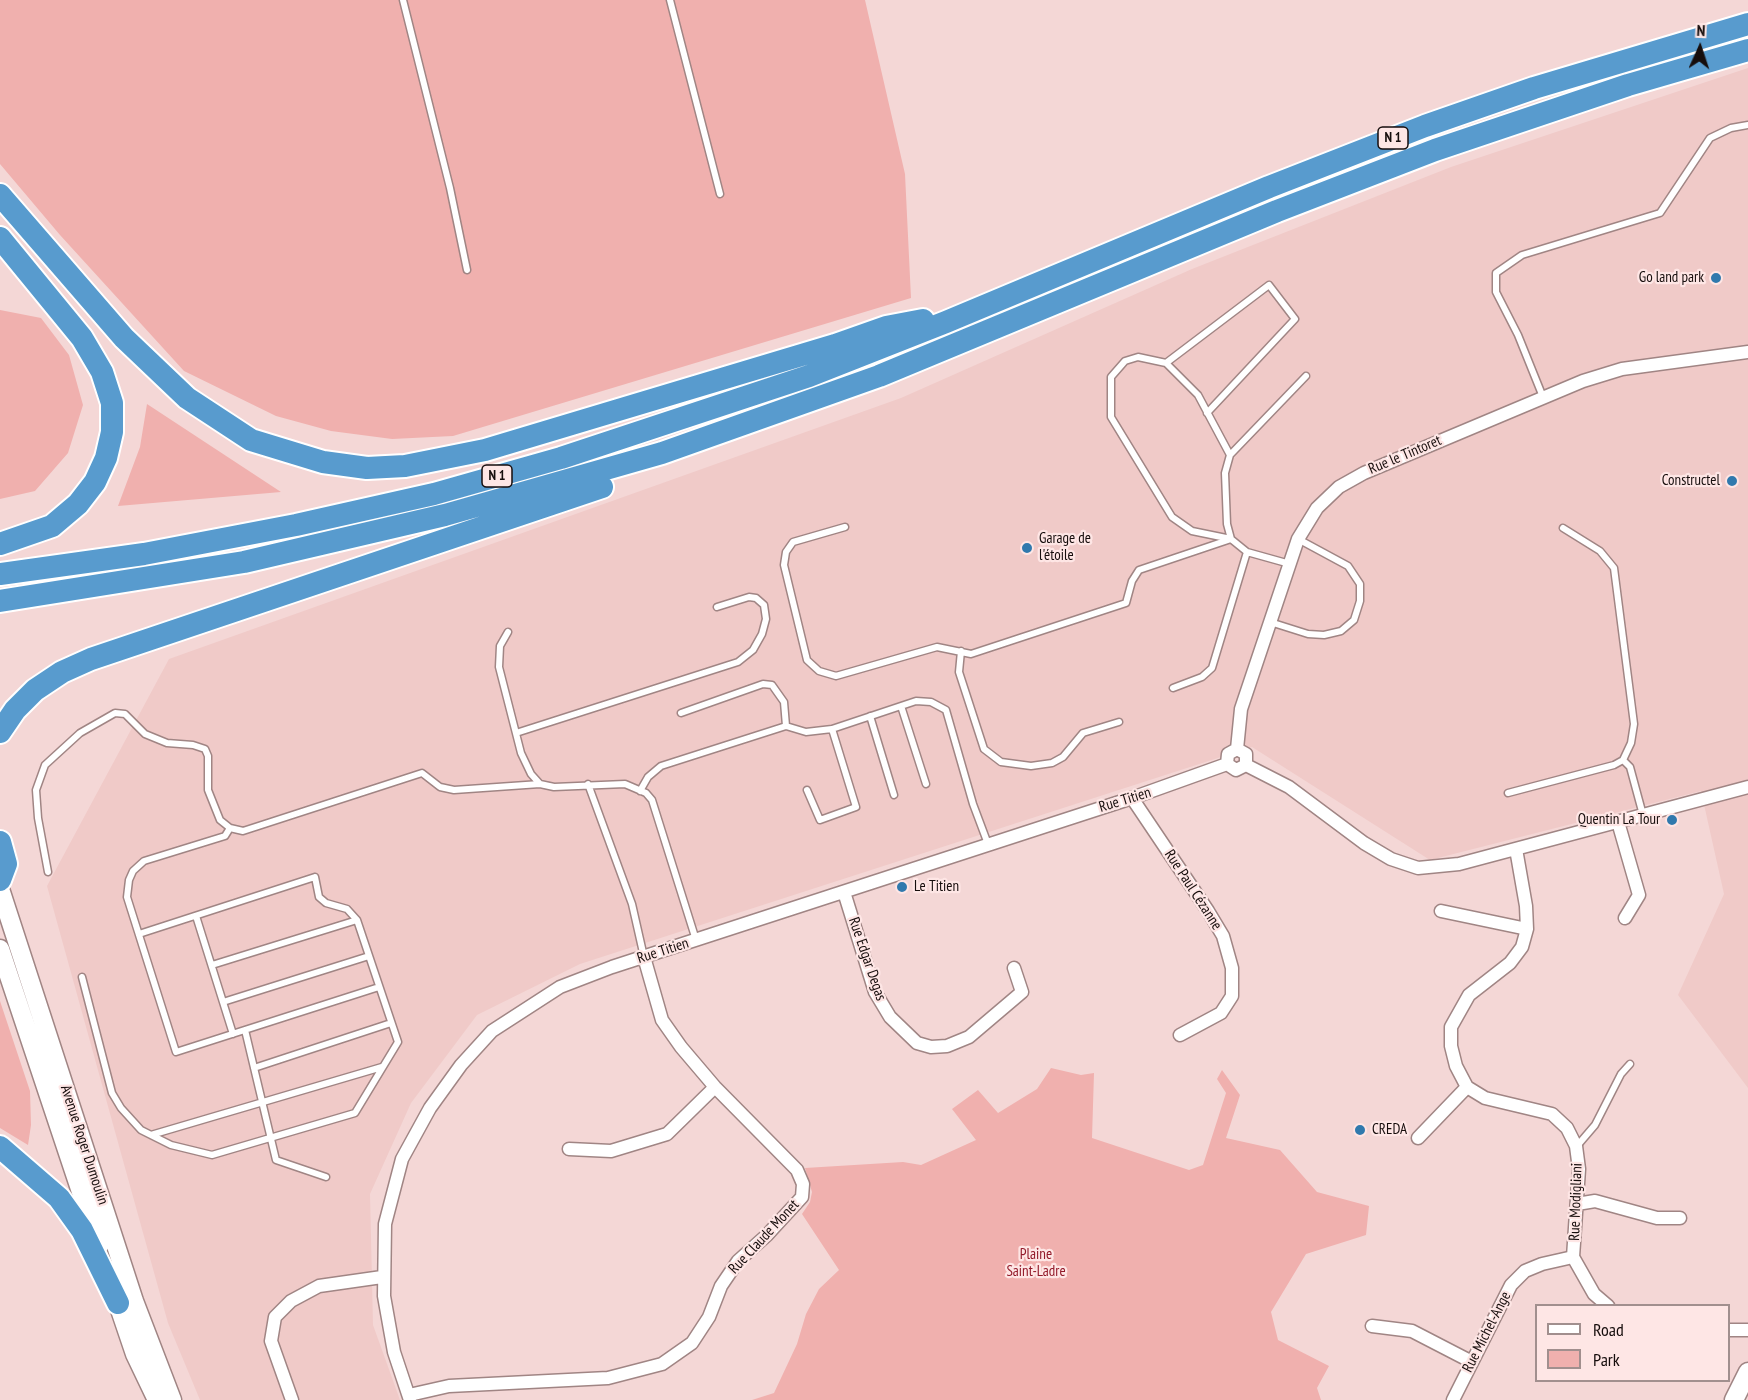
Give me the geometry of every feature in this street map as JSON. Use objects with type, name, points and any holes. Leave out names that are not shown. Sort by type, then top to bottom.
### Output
[{"type":"highway","name":"N 1","points":[[0,574],[144,554],[296,525],[434,494],[561,458],[809,376],[1269,187],[1425,126],[1534,88],[1748,24]]},
{"type":"highway","name":"N 1","points":[[0,601],[133,582],[299,550],[446,515],[566,482],[737,428],[958,344],[1277,211],[1435,150],[1628,85],[1748,50]]},
{"type":"highway","points":[[0,195],[124,338],[187,398],[251,440],[323,462],[367,468],[405,466],[485,450],[835,345],[886,327],[974,309]]},
{"type":"highway","points":[[0,238],[82,338],[102,372],[112,403],[112,432],[106,458],[95,482],[78,504],[52,526],[0,544]]},
{"type":"highway","points":[[0,732],[15,710],[35,690],[62,672],[91,659],[700,453],[737,428]]},
{"type":"highway","points":[[0,842],[6,864],[0,880]]},
{"type":"highway","points":[[0,1147],[59,1198],[82,1230],[118,1303]]},
{"type":"main road","name":"Avenue Roger Dumoulin","points":[[0,889],[134,1301],[172,1400]]},
{"type":"main road","name":"Avenue Roger Dumoulin","points":[[0,949],[135,1354],[157,1400]]},
{"type":"main road","points":[[1734,1400],[1748,1372]]},
{"type":"street","name":"Rue le Tintoret","points":[[1237,749],[1241,709],[1298,539],[1317,508],[1340,487],[1364,472],[1543,397],[1622,369],[1748,352]]},
{"type":"street","points":[[1237,749],[1246,754],[1246,765],[1236,770],[1227,764],[1228,754],[1237,749]]},
{"type":"street","name":"Rue Titien","points":[[410,1397],[394,1352],[382,1277],[385,1224],[402,1159],[430,1108],[461,1065],[492,1031],[560,987],[644,957],[1132,798],[1227,764]]},
{"type":"street","points":[[1246,765],[1288,787],[1364,843],[1391,859],[1418,868],[1459,864],[1745,790]]},
{"type":"street","name":"Rue Paul Cézanne","points":[[1132,798],[1208,910],[1223,936],[1232,968],[1232,996],[1221,1013],[1180,1035]]},
{"type":"street","points":[[1618,822],[1639,895],[1625,918]]},
{"type":"street","points":[[1418,1138],[1467,1087],[1455,1066],[1450,1046],[1451,1027],[1469,995],[1510,963],[1522,947],[1527,929],[1526,906],[1516,849]]},
{"type":"street","name":"Rue Edgar Degas","points":[[844,892],[875,992],[890,1017],[917,1043],[931,1047],[946,1047],[969,1036],[1022,992],[1014,968]]},
{"type":"street","points":[[1441,911],[1527,929]]},
{"type":"street","name":"Rue Claude Monet","points":[[410,1397],[449,1386],[608,1378],[662,1364],[692,1343],[709,1317],[721,1286],[738,1261],[767,1235],[802,1197],[803,1184],[797,1170],[715,1087],[681,1047],[662,1020],[644,957]]},
{"type":"street","points":[[569,1149],[611,1151],[667,1134],[715,1087]]},
{"type":"street","name":"Rue Modigliani","points":[[1467,1087],[1485,1098],[1552,1114],[1567,1128],[1576,1146],[1579,1169],[1573,1257]]},
{"type":"street","points":[[1577,1204],[1595,1201],[1657,1218],[1680,1218]]},
{"type":"street","points":[[1573,1257],[1594,1294],[1607,1304]]},
{"type":"street","name":"Rue Michel-Ange","points":[[1453,1400],[1511,1285],[1525,1271],[1542,1264],[1573,1257]]},
{"type":"street","points":[[292,1400],[271,1341],[275,1317],[291,1301],[320,1286],[382,1277]]},
{"type":"street","points":[[1372,1326],[1412,1331],[1472,1362]]},
{"type":"street","points":[[1730,1330],[1748,1330]]},
{"type":"lane","points":[[403,0],[450,188],[467,270]]},
{"type":"lane","points":[[670,0],[720,194]]},
{"type":"lane","points":[[1543,397],[1518,334],[1496,291],[1496,273],[1522,255],[1660,213],[1710,138],[1731,128],[1748,125]]},
{"type":"lane","points":[[1166,363],[1269,285],[1295,319],[1207,413]]},
{"type":"lane","points":[[1230,455],[1198,395],[1166,363],[1138,357],[1125,361],[1111,377],[1111,417],[1172,517],[1192,531],[1232,539],[1247,552],[1290,564]]},
{"type":"lane","points":[[1232,539],[1227,524],[1225,473],[1230,455],[1306,376]]},
{"type":"lane","points":[[845,527],[793,542],[786,552],[784,565],[807,660],[819,671],[836,676],[937,647],[971,654],[1126,603],[1132,581],[1139,570],[1232,539]]},
{"type":"lane","points":[[1508,793],[1614,765],[1623,760],[1631,743],[1634,724],[1614,568],[1600,550],[1563,528]]},
{"type":"lane","points":[[1270,622],[1308,634],[1324,635],[1341,631],[1354,620],[1360,601],[1360,584],[1348,566],[1298,539]]},
{"type":"lane","points":[[1173,688],[1202,677],[1212,668],[1247,552]]},
{"type":"lane","points":[[516,733],[738,662],[753,650],[762,634],[766,619],[764,605],[756,598],[749,597],[717,607]]},
{"type":"lane","points":[[508,632],[500,646],[499,667],[516,733],[531,774],[540,784]]},
{"type":"lane","points":[[961,651],[959,672],[984,749],[1001,762],[1031,766],[1052,763],[1063,757],[1083,733],[1119,722]]},
{"type":"lane","points":[[681,713],[763,684],[771,685],[784,702],[786,726]]},
{"type":"lane","points":[[640,790],[648,777],[661,766],[786,726],[806,732],[832,729],[916,701],[924,702],[946,710],[973,804],[988,844]]},
{"type":"lane","points":[[901,706],[926,784]]},
{"type":"lane","points":[[48,872],[38,818],[36,790],[45,765],[80,733],[115,713],[125,714],[145,734],[168,743],[193,745],[205,749],[208,756],[208,790],[220,820],[230,828],[243,831],[422,773],[440,787],[454,790],[540,784],[554,787],[625,784],[640,790],[652,800],[697,941]]},
{"type":"lane","points":[[870,717],[894,795]]},
{"type":"lane","points":[[807,790],[820,820],[856,807],[832,729]]},
{"type":"lane","points":[[1623,760],[1630,767],[1643,816]]},
{"type":"lane","points":[[588,784],[632,904],[644,957]]},
{"type":"lane","points":[[230,828],[225,836],[144,861],[129,880],[127,897],[176,1052],[379,987]]},
{"type":"lane","points":[[82,977],[112,1093],[135,1123],[151,1135],[171,1145],[212,1155],[355,1113],[398,1042],[357,920],[347,909],[326,903],[320,897],[315,878],[139,934]]},
{"type":"lane","points":[[196,916],[233,1034]]},
{"type":"lane","points":[[212,965],[357,920]]},
{"type":"lane","points":[[223,1002],[369,956]]},
{"type":"lane","points":[[254,1068],[391,1023]]},
{"type":"lane","points":[[245,1030],[276,1160],[326,1177]]},
{"type":"lane","name":"Rue Modigliani","points":[[1576,1146],[1595,1125],[1622,1074],[1630,1064]]},
{"type":"lane","points":[[151,1135],[262,1100],[383,1066]]},
{"type":"shaded area","points":[[1748,68],[1748,1088],[1678,995],[1724,894],[1701,791],[1430,860],[1252,747],[580,964],[477,1015],[411,1103],[370,1194],[373,1325],[400,1400],[200,1400],[168,1323],[47,886],[169,659],[901,398],[1192,269],[1451,167]]},
{"type":"green space","points":[[0,0],[865,0],[905,174],[911,298],[453,436],[392,439],[331,431],[276,416],[184,371],[60,235],[0,164]]},
{"type":"green space","points":[[0,310],[41,318],[69,355],[83,405],[68,453],[35,491],[0,499]]},
{"type":"green space","points":[[147,404],[281,492],[118,506],[140,447]]},
{"type":"green space","points":[[0,1001],[30,1091],[31,1125],[28,1145],[0,1128]]},
{"type":"green space","name":"Plaine Saint-Ladre","points":[[1051,1068],[1081,1075],[1094,1073],[1092,1138],[1189,1170],[1203,1165],[1226,1093],[1217,1079],[1222,1070],[1240,1095],[1226,1138],[1280,1150],[1317,1192],[1369,1206],[1366,1235],[1306,1254],[1271,1312],[1278,1340],[1329,1366],[1317,1388],[1321,1400],[752,1400],[774,1393],[797,1344],[806,1314],[819,1289],[839,1270],[802,1214],[810,1202],[812,1192],[805,1168],[903,1162],[921,1165],[976,1140],[952,1109],[978,1090],[998,1113],[1037,1089]]},
{"type":"place","name":"Go land park","points":[[1716,278]]},
{"type":"place","name":"Constructel","points":[[1732,481]]},
{"type":"place","name":"Garage de l'étoile","points":[[1027,548]]},
{"type":"place","name":"Quentin La Tour","points":[[1672,820]]},
{"type":"place","name":"Le Titien","points":[[902,887]]},
{"type":"place","name":"CREDA","points":[[1360,1130]]}]
